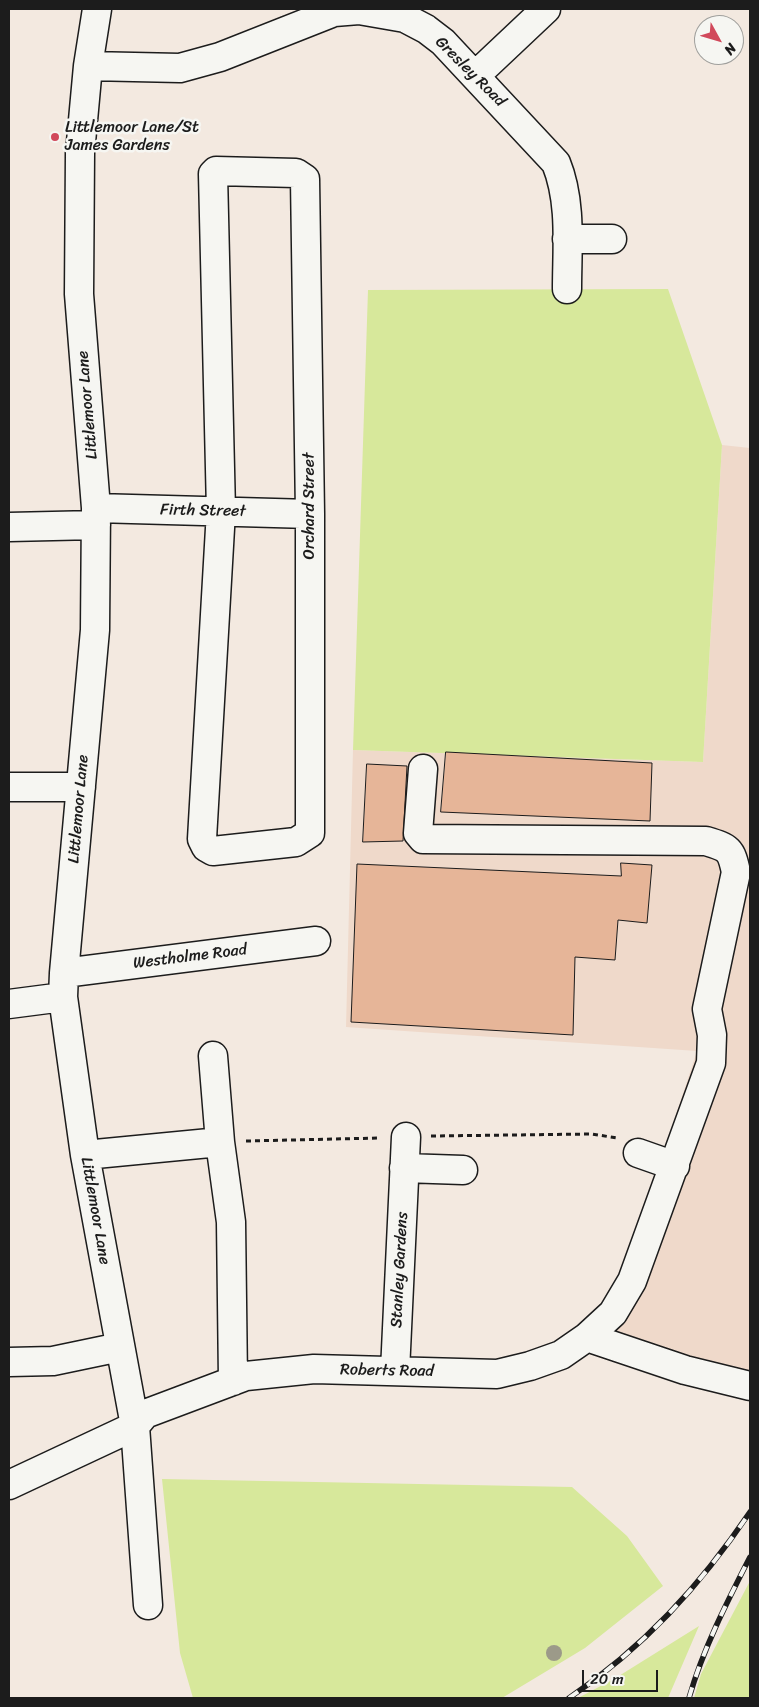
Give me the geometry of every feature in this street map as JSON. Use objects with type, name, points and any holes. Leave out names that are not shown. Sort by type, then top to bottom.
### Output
[{"type":"street","name":"Littlemoor Lane","points":[[97,9],[88,66],[80,153],[79,294],[96,517],[94,630],[63,985],[85,1155],[134,1426],[148,1604]]},
{"type":"street","points":[[476,75],[546,9]]},
{"type":"street","name":"Gresley Road","points":[[88,66],[180,68],[220,57],[334,12],[359,10],[405,18],[426,29],[443,42],[476,75],[556,163],[563,180],[566,196],[567,289]]},
{"type":"street","name":"Orchard Street","points":[[216,171],[296,173],[305,179],[310,514],[310,834],[296,842],[213,851],[206,847],[202,839],[221,511],[213,174],[216,171]]},
{"type":"street","points":[[566,239],[612,238]]},
{"type":"street","name":"Firth Street","points":[[9,527],[96,517],[221,511],[310,514]]},
{"type":"street","name":"Roberts Road","points":[[9,1485],[134,1426],[145,1414],[246,1376],[314,1369],[497,1374],[530,1366],[560,1355],[588,1337],[613,1313],[632,1281],[711,1063],[712,1035],[707,1009],[736,872],[733,855],[724,846],[706,841],[424,839],[418,833],[423,769]]},
{"type":"street","points":[[9,787],[80,788]]},
{"type":"street","name":"Westholme Road","points":[[9,1004],[63,985],[316,941]]},
{"type":"street","points":[[213,1056],[220,1142],[232,1222],[233,1381]]},
{"type":"street","name":"Stanley Gardens","points":[[395,1371],[406,1137]]},
{"type":"street","points":[[85,1155],[220,1142]]},
{"type":"street","points":[[638,1153],[675,1166]]},
{"type":"street","points":[[404,1168],[463,1170]]},
{"type":"street","points":[[588,1337],[685,1370],[750,1386]]},
{"type":"street","points":[[9,1362],[53,1361],[120,1347]]},
{"type":"shaded area","points":[[722,445],[750,448],[750,1399],[597,1355],[697,1051],[346,1027],[353,750],[703,762]]},
{"type":"green space","points":[[668,289],[722,445],[703,762],[353,750],[368,290]]},
{"type":"green space","points":[[162,1479],[572,1487],[627,1536],[663,1586],[585,1648],[502,1698],[193,1698],[180,1653]]},
{"type":"green space","points":[[750,1581],[750,1698],[694,1698],[701,1674]]},
{"type":"green space","points":[[699,1626],[668,1698],[578,1698],[614,1679]]},
{"type":"building","points":[[446,752],[652,763],[650,821],[441,812]]},
{"type":"building","points":[[367,764],[407,766],[403,841],[363,842]]},
{"type":"building","points":[[621,863],[652,865],[647,923],[618,920],[615,960],[575,957],[573,1035],[351,1022],[357,864],[621,876]]},
{"type":"railway","points":[[569,1698],[596,1679],[646,1637],[711,1565],[750,1512]]},
{"type":"railway","points":[[689,1698],[708,1644],[750,1557]]},
{"type":"place","name":"Littlemoor Lane/St James Gardens","points":[[55,137]]}]
